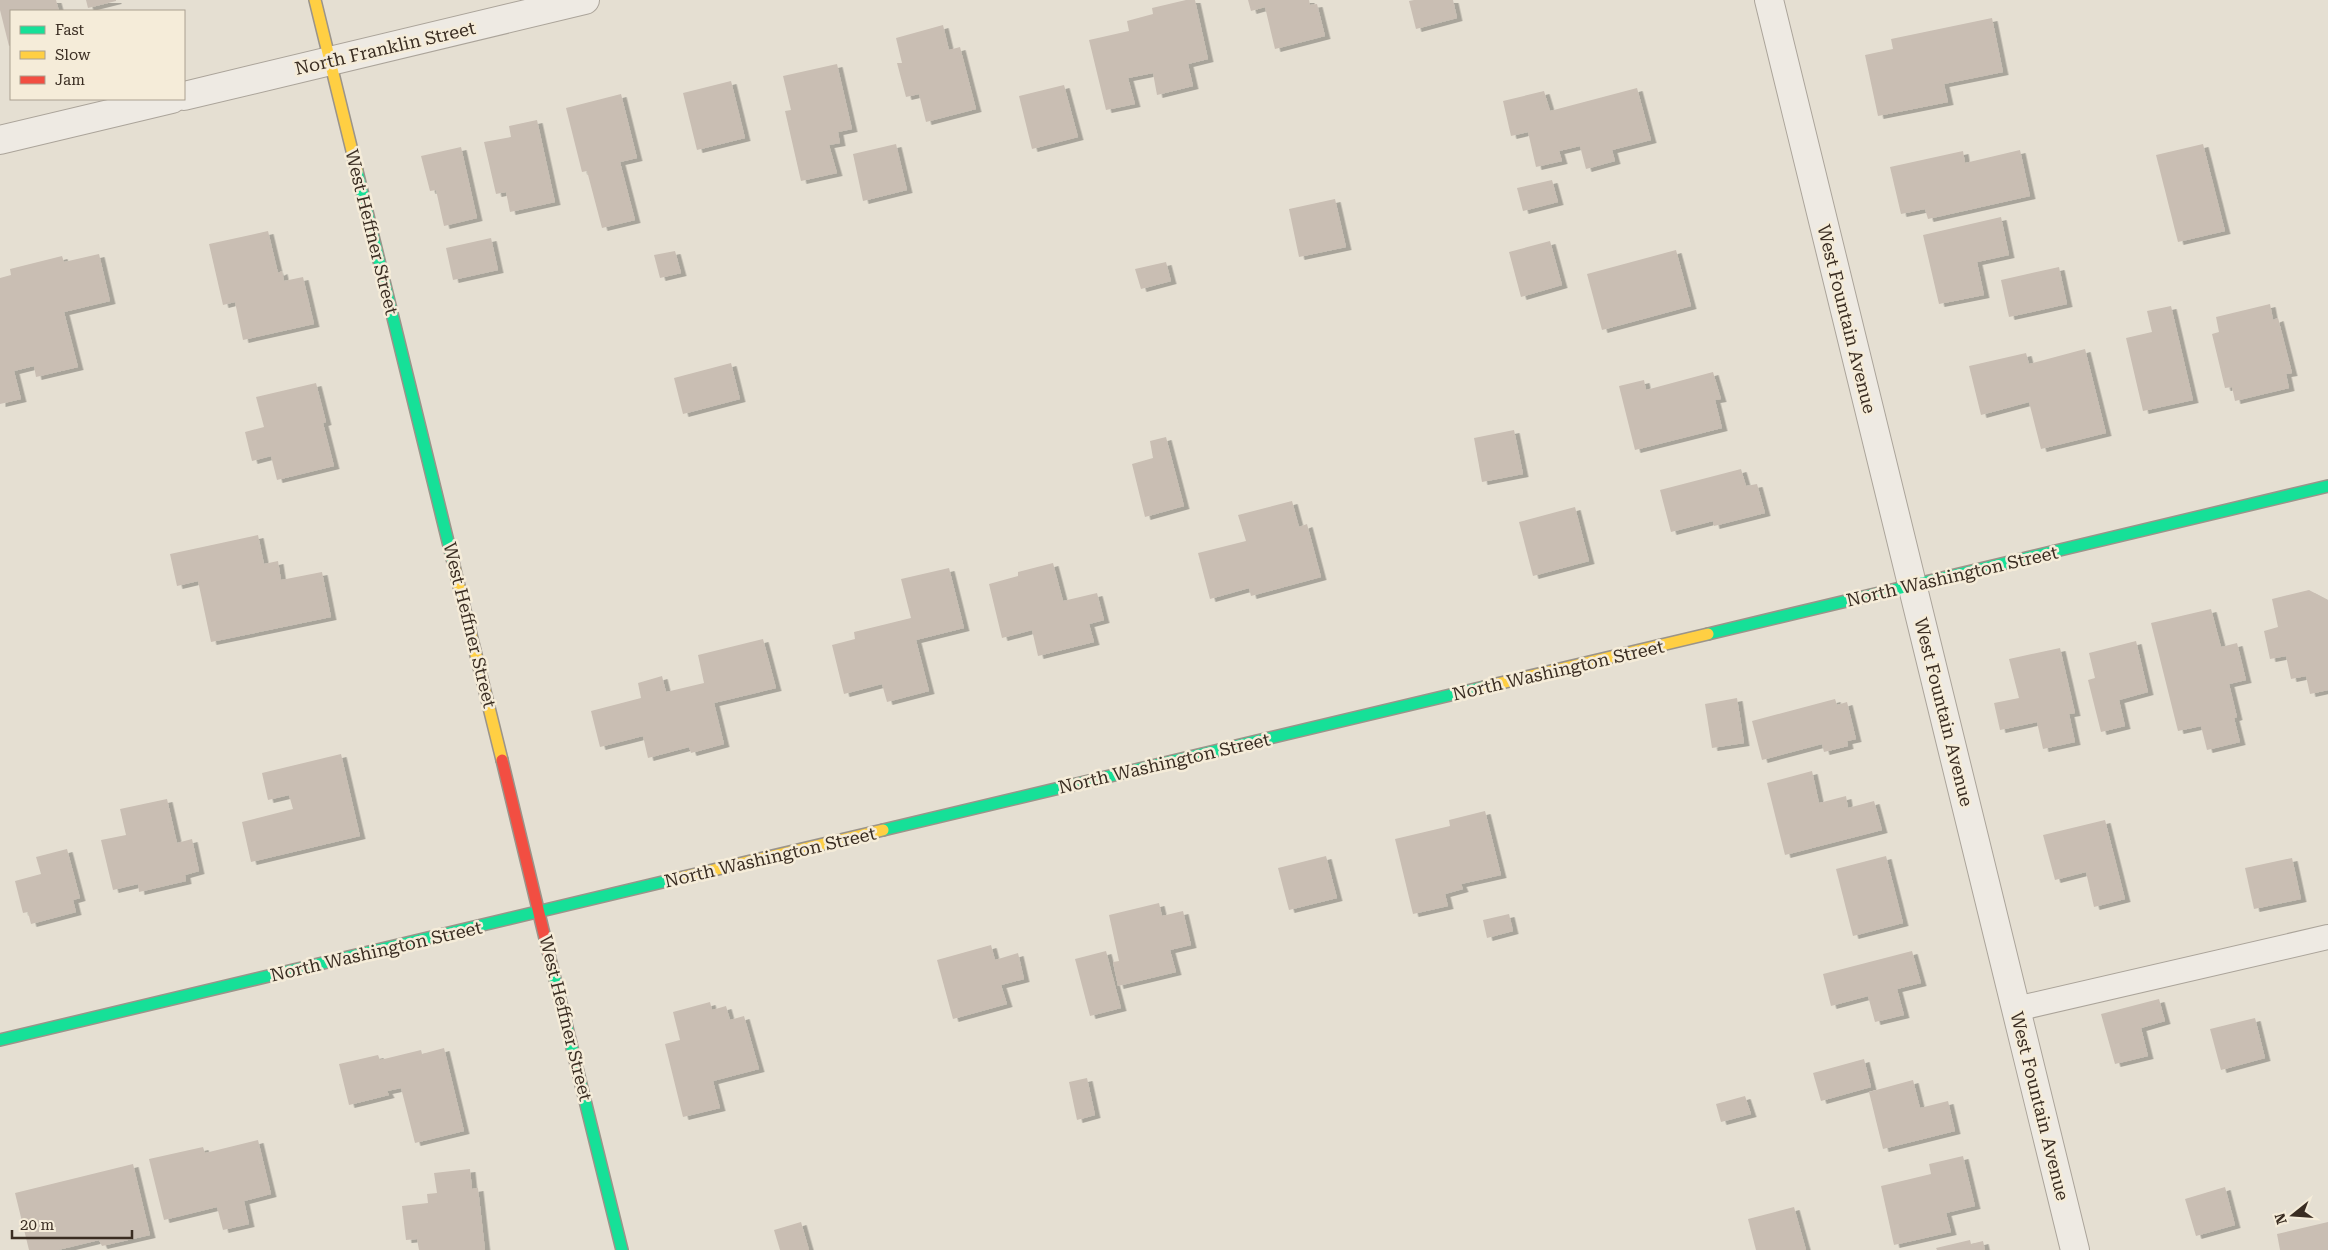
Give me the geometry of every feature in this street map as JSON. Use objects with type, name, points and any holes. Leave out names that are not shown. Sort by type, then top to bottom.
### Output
[{"type":"street","name":"West Heffner Street","points":[[315,0],[622,1250]]},
{"type":"street","name":"North Franklin Street","points":[[185,96],[586,0]]},
{"type":"street","name":"West Fountain Avenue","points":[[1769,0],[2075,1250]]},
{"type":"street","points":[[0,140],[168,100]]},
{"type":"street","name":"North Washington Street","points":[[0,1040],[2328,486]]},
{"type":"lane","points":[[2016,1009],[2328,937]]},
{"type":"building","points":[[0,0],[56,0],[59,10],[10,10],[9,46],[0,10]]},
{"type":"building","points":[[86,0],[116,0],[116,1],[88,8]]},
{"type":"building","points":[[1186,0],[1195,0],[1208,59],[1188,64],[1193,86],[1157,95],[1153,73],[1128,78],[1135,104],[1106,110],[1089,40],[1129,31],[1127,21],[1153,14],[1152,8]]},
{"type":"building","points":[[1248,0],[1309,0],[1310,5],[1317,4],[1325,36],[1275,49],[1265,7],[1251,11]]},
{"type":"building","points":[[1453,0],[1457,18],[1416,29],[1409,1]]},
{"type":"building","points":[[1992,18],[2003,72],[1944,84],[1948,102],[1878,116],[1865,55],[1893,49],[1891,39]]},
{"type":"building","points":[[943,25],[949,50],[960,47],[976,109],[926,122],[919,94],[906,97],[897,63],[902,63],[896,38]]},
{"type":"building","points":[[837,64],[852,129],[838,132],[840,143],[829,145],[837,173],[801,181],[785,111],[791,110],[783,76]]},
{"type":"building","points":[[731,81],[745,138],[697,150],[683,93]]},
{"type":"building","points":[[1064,85],[1078,137],[1032,149],[1019,96]]},
{"type":"building","points":[[1637,88],[1651,140],[1612,150],[1615,161],[1586,169],[1580,146],[1559,151],[1562,161],[1536,167],[1528,132],[1511,136],[1503,101],[1544,91],[1550,111]]},
{"type":"building","points":[[621,94],[637,158],[620,162],[635,220],[602,228],[587,171],[582,172],[566,108]]},
{"type":"building","points":[[537,120],[555,202],[510,212],[506,192],[496,194],[484,142],[511,137],[509,126]]},
{"type":"building","points":[[896,144],[907,190],[863,201],[853,154]]},
{"type":"building","points":[[2203,144],[2225,231],[2178,242],[2156,155]]},
{"type":"building","points":[[461,147],[477,218],[444,226],[436,190],[430,191],[421,156]]},
{"type":"building","points":[[2020,150],[2030,196],[1928,219],[1925,209],[1901,214],[1890,167],[1963,151],[1965,163]]},
{"type":"building","points":[[1552,180],[1558,202],[1523,211],[1517,188]]},
{"type":"building","points":[[1335,199],[1346,247],[1299,257],[1289,209]]},
{"type":"building","points":[[2001,217],[2009,255],[1977,262],[1984,295],[1939,304],[1923,235]]},
{"type":"building","points":[[268,231],[278,273],[282,271],[284,281],[303,277],[314,324],[243,340],[235,302],[223,305],[209,244]]},
{"type":"building","points":[[491,238],[498,270],[453,280],[446,248]]},
{"type":"building","points":[[1550,241],[1562,285],[1521,297],[1509,252]]},
{"type":"building","points":[[1676,250],[1691,306],[1602,330],[1587,274]]},
{"type":"building","points":[[675,251],[681,273],[660,278],[654,255]]},
{"type":"building","points":[[99,254],[110,301],[64,312],[78,367],[36,377],[34,366],[14,371],[21,399],[0,404],[0,278],[11,275],[10,269],[62,256],[64,262]]},
{"type":"building","points":[[1166,262],[1171,281],[1141,289],[1135,269]]},
{"type":"building","points":[[2059,267],[2067,304],[2009,317],[2001,280]]},
{"type":"building","points":[[2270,304],[2273,320],[2278,318],[2292,373],[2286,374],[2289,388],[2235,401],[2232,387],[2225,388],[2212,334],[2219,332],[2216,317]]},
{"type":"building","points":[[2171,306],[2193,400],[2143,411],[2126,338],[2152,332],[2147,311]]},
{"type":"building","points":[[2085,349],[2106,433],[2041,449],[2029,402],[1981,415],[1969,366],[2026,353],[2029,364]]},
{"type":"building","points":[[731,363],[740,399],[683,414],[674,378]]},
{"type":"building","points":[[1713,372],[1721,399],[1715,400],[1722,428],[1635,450],[1619,386],[1644,380],[1646,390]]},
{"type":"building","points":[[316,383],[326,422],[323,423],[334,466],[277,480],[271,456],[252,461],[245,432],[264,427],[256,397]]},
{"type":"building","points":[[1514,430],[1523,474],[1482,482],[1474,438]]},
{"type":"building","points":[[1166,437],[1184,506],[1145,517],[1132,464],[1153,458],[1150,441]]},
{"type":"building","points":[[1741,469],[1746,486],[1757,484],[1765,513],[1714,526],[1713,521],[1671,532],[1660,490]]},
{"type":"building","points":[[1292,501],[1299,527],[1307,524],[1321,577],[1251,596],[1249,588],[1210,599],[1198,553],[1246,541],[1238,515]]},
{"type":"building","points":[[1575,507],[1589,561],[1533,576],[1519,522]]},
{"type":"building","points":[[258,535],[264,564],[278,561],[281,580],[322,572],[331,617],[211,642],[198,581],[177,586],[170,554]]},
{"type":"building","points":[[1053,563],[1063,601],[1097,593],[1104,620],[1089,624],[1094,642],[1038,656],[1032,630],[1002,638],[989,584],[1018,576],[1018,572]]},
{"type":"building","points":[[949,568],[964,628],[916,640],[929,691],[887,702],[882,684],[844,694],[832,645],[855,639],[854,632],[911,618],[901,579]]},
{"type":"building","points":[[2309,590],[2328,600],[2328,690],[2310,694],[2306,676],[2291,679],[2286,656],[2270,659],[2264,631],[2278,627],[2272,599]]},
{"type":"building","points":[[2211,609],[2221,647],[2237,643],[2246,680],[2229,684],[2237,717],[2234,718],[2240,742],[2207,750],[2201,726],[2178,731],[2151,623]]},
{"type":"building","points":[[763,639],[776,688],[714,703],[724,744],[691,753],[689,747],[648,758],[643,736],[600,747],[591,711],[641,698],[638,683],[662,676],[666,692],[704,683],[698,655]]},
{"type":"building","points":[[2136,641],[2148,692],[2119,700],[2125,726],[2101,732],[2088,680],[2095,678],[2089,653]]},
{"type":"building","points":[[2060,648],[2075,713],[2069,714],[2075,742],[2043,749],[2037,722],[2000,730],[1994,703],[2019,698],[2009,659]]},
{"type":"building","points":[[1737,698],[1744,743],[1712,748],[1705,704]]},
{"type":"building","points":[[1835,699],[1837,705],[1847,702],[1856,739],[1847,741],[1848,746],[1824,752],[1822,744],[1762,760],[1752,721]]},
{"type":"building","points":[[341,754],[360,836],[251,862],[242,822],[293,809],[289,795],[268,800],[262,773]]},
{"type":"building","points":[[1812,771],[1819,803],[1846,796],[1848,808],[1874,801],[1882,830],[1785,855],[1767,783]]},
{"type":"building","points":[[167,799],[177,843],[192,839],[199,871],[185,875],[186,881],[139,892],[138,884],[113,890],[101,840],[126,835],[120,809]]},
{"type":"building","points":[[1485,811],[1501,875],[1461,884],[1463,889],[1445,894],[1448,906],[1413,914],[1395,839],[1450,826],[1449,820]]},
{"type":"building","points":[[2105,820],[2125,899],[2094,907],[2086,872],[2055,880],[2043,835]]},
{"type":"building","points":[[67,849],[80,898],[73,900],[76,912],[31,924],[28,912],[23,913],[15,881],[41,874],[36,857]]},
{"type":"building","points":[[1326,856],[1337,898],[1289,910],[1278,868]]},
{"type":"building","points":[[1886,856],[1903,923],[1853,936],[1836,869]]},
{"type":"building","points":[[2292,858],[2301,899],[2254,909],[2245,868]]},
{"type":"building","points":[[1159,903],[1162,916],[1183,911],[1191,945],[1170,950],[1176,972],[1118,986],[1113,962],[1119,961],[1109,915]]},
{"type":"building","points":[[1509,914],[1513,931],[1487,938],[1483,920]]},
{"type":"building","points":[[991,945],[995,960],[1018,953],[1024,979],[1001,985],[1007,1004],[953,1019],[937,960]]},
{"type":"building","points":[[1106,951],[1121,1008],[1090,1016],[1075,959]]},
{"type":"building","points":[[1912,951],[1921,983],[1897,989],[1904,1015],[1875,1022],[1868,996],[1831,1006],[1823,974]]},
{"type":"building","points":[[2159,999],[2165,1021],[2141,1028],[2148,1056],[2115,1064],[2101,1014]]},
{"type":"building","points":[[710,1002],[712,1010],[726,1006],[730,1020],[744,1016],[759,1069],[713,1081],[720,1108],[683,1117],[665,1044],[680,1040],[673,1012]]},
{"type":"building","points":[[2255,1018],[2265,1058],[2221,1070],[2210,1029]]},
{"type":"building","points":[[444,1048],[464,1131],[415,1143],[401,1088],[387,1091],[389,1095],[349,1105],[339,1064],[378,1055],[380,1060],[421,1050],[422,1054]]},
{"type":"building","points":[[1864,1059],[1871,1087],[1821,1101],[1813,1073]]},
{"type":"building","points":[[1087,1078],[1095,1115],[1077,1120],[1069,1082]]},
{"type":"building","points":[[1913,1080],[1920,1108],[1948,1101],[1955,1131],[1883,1149],[1869,1092]]},
{"type":"building","points":[[1745,1096],[1751,1114],[1721,1122],[1716,1104]]},
{"type":"building","points":[[258,1140],[271,1194],[244,1201],[249,1224],[223,1230],[217,1207],[164,1220],[149,1159],[203,1147],[205,1153]]},
{"type":"building","points":[[1963,1156],[1975,1206],[1946,1213],[1951,1232],[1894,1245],[1881,1186],[1931,1174],[1929,1164]]},
{"type":"building","points":[[133,1164],[150,1235],[102,1246],[99,1240],[58,1250],[29,1250],[15,1193]]},
{"type":"building","points":[[470,1169],[472,1189],[478,1188],[485,1250],[419,1250],[417,1239],[406,1240],[402,1206],[428,1203],[427,1194],[437,1193],[434,1173]]},
{"type":"building","points":[[2225,1187],[2235,1225],[2196,1236],[2185,1199]]},
{"type":"building","points":[[1794,1207],[1806,1250],[1756,1250],[1748,1219]]},
{"type":"building","points":[[801,1222],[809,1250],[780,1250],[774,1230]]},
{"type":"building","points":[[2328,1222],[2328,1250],[2280,1250],[2277,1234]]},
{"type":"building","points":[[1970,1240],[1971,1244],[1983,1241],[1985,1250],[1937,1250],[1936,1248]]},
{"type":"traffic: fast","points":[[357,171],[454,566]]},
{"type":"traffic: fast","points":[[1708,634],[2328,486]]},
{"type":"traffic: fast","points":[[883,830],[1484,687]]},
{"type":"traffic: fast","points":[[0,1040],[671,880]]},
{"type":"traffic: fast","points":[[551,963],[622,1250]]},
{"type":"traffic: slow","points":[[315,0],[357,171]]},
{"type":"traffic: slow","points":[[454,566],[502,760]]},
{"type":"traffic: slow","points":[[1484,687],[1708,634]]},
{"type":"traffic: slow","points":[[671,880],[883,830]]},
{"type":"traffic: jam","points":[[502,760],[551,963]]}]
